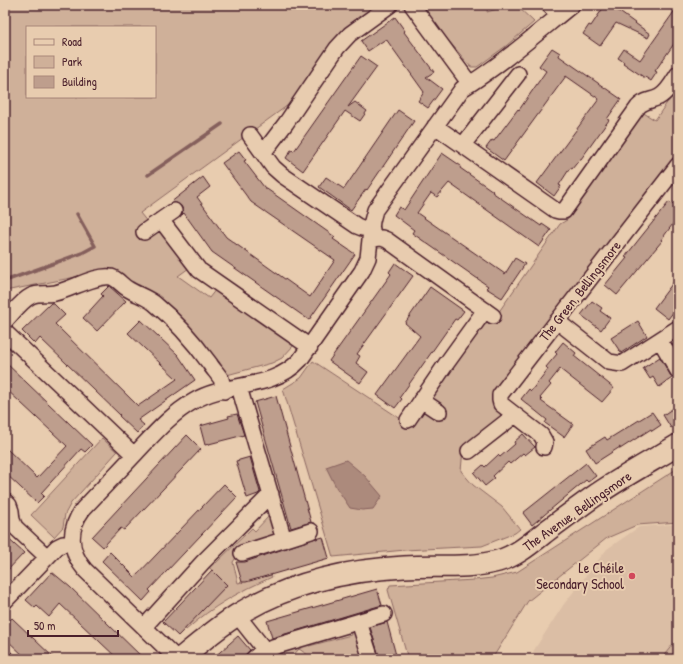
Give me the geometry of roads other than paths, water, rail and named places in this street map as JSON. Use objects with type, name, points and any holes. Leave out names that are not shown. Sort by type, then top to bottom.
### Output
[{"type":"street","points":[[262,152],[267,148],[286,123],[338,48],[350,34],[390,5]]},
{"type":"street","points":[[412,5],[470,84]]},
{"type":"street","points":[[179,659],[79,564],[72,544],[74,527],[78,516],[161,426],[178,411],[195,400],[281,375],[292,369],[310,347],[362,271],[368,258],[375,210],[462,89],[480,79],[513,54],[554,10],[572,5]]},
{"type":"street","points":[[463,145],[518,74]]},
{"type":"street","points":[[435,126],[555,210],[564,211],[642,102],[659,97],[666,92],[678,74]]},
{"type":"street","points":[[250,135],[273,167],[282,175],[357,226],[387,240],[489,313],[421,400],[408,420]]},
{"type":"street","name":"The Green, Bellingsmore","points":[[544,447],[545,442],[541,435],[515,416],[502,404],[500,396],[678,165]]},
{"type":"street","points":[[144,232],[174,211]]},
{"type":"street","points":[[161,220],[199,270],[310,347]]},
{"type":"street","points":[[5,321],[25,300],[32,296],[62,292],[96,279],[110,277],[118,280],[122,285],[136,294],[154,303],[189,337],[221,380],[224,391]]},
{"type":"street","points":[[557,321],[610,362],[615,364],[622,364],[678,328]]},
{"type":"street","points":[[5,332],[134,455]]},
{"type":"street","points":[[660,340],[678,371]]},
{"type":"street","points":[[240,387],[284,540]]},
{"type":"street","points":[[421,400],[439,412]]},
{"type":"street","points":[[468,451],[515,416]]},
{"type":"street","name":"The Avenue, Bellingsmore","points":[[179,659],[237,615],[260,602],[286,591],[323,579],[365,570],[481,564],[499,560],[518,553],[594,496],[678,445]]},
{"type":"street","points":[[144,627],[203,562],[271,494]]},
{"type":"street","points":[[5,501],[12,511],[15,527],[47,557]]},
{"type":"street","points":[[242,554],[311,531]]},
{"type":"street","points":[[5,601],[57,547],[63,544],[72,544]]},
{"type":"street","points":[[237,615],[263,656],[384,614]]},
{"type":"street","points":[[359,622],[371,659]]},
{"type":"waterway","points":[[148,175],[222,124]]},
{"type":"waterway","points":[[5,281],[82,253],[95,246],[77,214]]},
{"type":"place","name":"Le Chéile Secondary School","points":[[632,576]]}]
